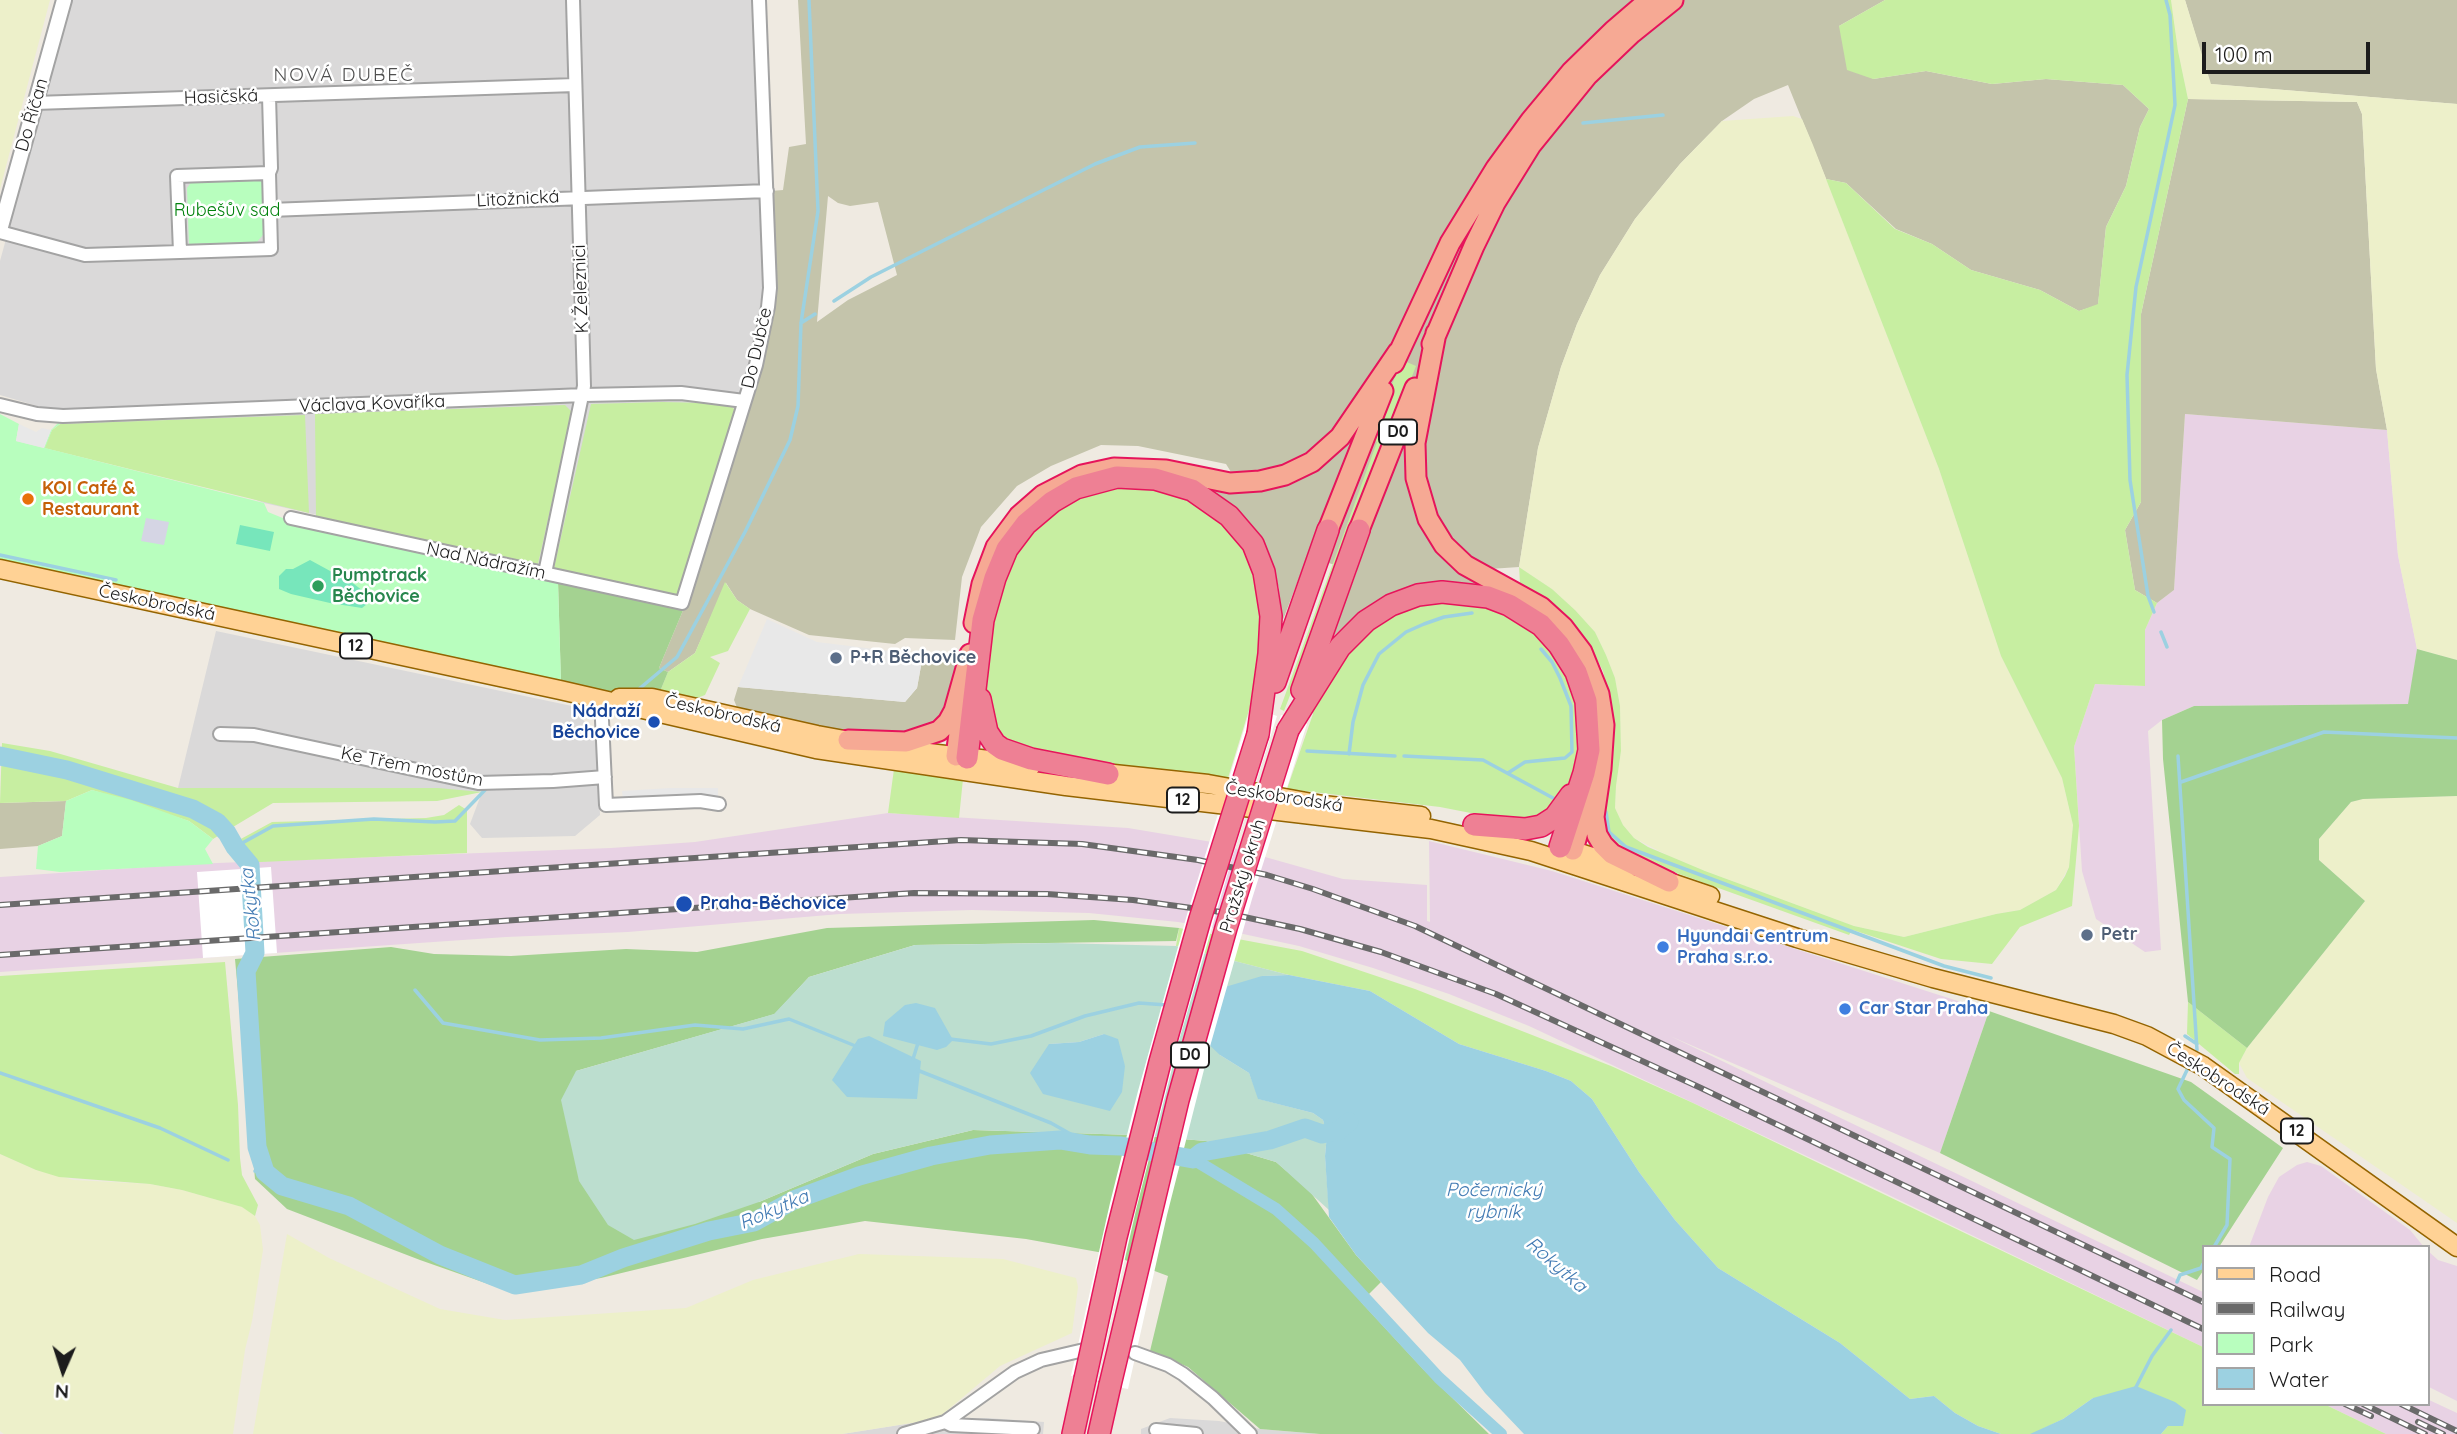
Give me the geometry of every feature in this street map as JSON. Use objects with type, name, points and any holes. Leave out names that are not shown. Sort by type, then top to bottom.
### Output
[{"type":"highway","points":[[960,764],[970,654],[979,594],[992,556],[1011,526],[1043,495],[1082,475],[1114,468],[1157,469],[1230,483],[1260,481],[1285,474],[1312,461],[1340,437],[1398,352],[1450,243],[1502,159],[1571,72],[1649,0]]},
{"type":"highway","points":[[1669,882],[1612,854],[1597,835],[1594,810],[1604,734],[1602,710],[1589,665],[1573,639],[1541,607],[1465,565],[1444,545],[1428,519],[1416,478],[1415,443],[1436,333],[1474,246],[1512,174],[1531,145],[1587,76],[1632,33],[1673,0]]},
{"type":"highway","name":"Pražský okruh","points":[[1099,1434],[1182,1088],[1230,917],[1291,723],[1359,530],[1436,333]]},
{"type":"highway","name":"D0","points":[[1263,711],[1328,530],[1398,352]]},
{"type":"highway","points":[[960,764],[988,600],[1000,564],[1017,535],[1034,515],[1063,495],[1088,484],[1117,477],[1155,479],[1185,488],[1218,506],[1237,523],[1260,558],[1268,587],[1271,616],[1263,711]]},
{"type":"highway","points":[[1291,723],[1340,647],[1366,621],[1391,605],[1418,595],[1442,592],[1488,597],[1518,610],[1541,625],[1570,661],[1583,691],[1589,721],[1589,750],[1565,855]]},
{"type":"highway","points":[[988,600],[979,696],[983,723],[990,738],[1002,749],[1019,756],[1108,774]]},
{"type":"highway","points":[[848,740],[906,742],[939,731],[954,711],[970,654]]},
{"type":"highway","name":"Pražský okruh","points":[[1073,1434],[1119,1225],[1160,1062],[1263,711]]},
{"type":"highway","points":[[1565,855],[1604,734]]},
{"type":"highway","points":[[1474,825],[1525,829],[1548,823],[1570,797],[1589,750]]},
{"type":"main road","name":"Českobrodská","points":[[0,569],[601,699],[816,749],[960,764],[1208,784],[1323,805],[1474,825],[1797,938],[1933,978],[2114,1024],[2170,1046],[2203,1066],[2411,1217],[2457,1247]]},
{"type":"main road","name":"Českobrodská","points":[[601,699],[652,698],[1066,786],[1431,829],[1565,855],[1669,882],[1802,928],[1866,957]]},
{"type":"street","name":"Do Říčan","points":[[0,231],[64,0]]},
{"type":"street","name":"K Železnici","points":[[545,573],[584,395],[573,0]]},
{"type":"street","name":"Do Dubče","points":[[682,603],[756,365],[768,307],[770,288],[760,0]]},
{"type":"street","name":"Hasičská","points":[[35,103],[575,85]]},
{"type":"street","points":[[0,231],[85,255],[271,249],[269,96]]},
{"type":"street","points":[[180,252],[177,176],[269,173]]},
{"type":"street","name":"Litožnická","points":[[270,210],[767,191]]},
{"type":"street","name":"Václava Kovaříka","points":[[0,405],[37,414],[64,416],[584,395],[681,394],[744,401]]},
{"type":"street","name":"Nad Nádražím","points":[[291,519],[682,603]]},
{"type":"street","points":[[601,699],[606,805],[699,801],[719,804]]},
{"type":"street","name":"Ke Třem mostům","points":[[220,734],[254,735],[478,783],[605,777]]},
{"type":"street","points":[[904,1434],[945,1422],[1015,1372],[1041,1360],[1084,1350]]},
{"type":"street","points":[[1135,1353],[1168,1365],[1183,1374],[1213,1398],[1250,1434]]},
{"type":"street","points":[[971,1404],[978,1426]]},
{"type":"street","points":[[945,1422],[951,1425],[1033,1429]]},
{"type":"street","points":[[1156,1430],[1196,1434]]},
{"type":"shaded area","points":[[0,0],[50,0],[0,189]]},
{"type":"shaded area","points":[[71,0],[754,0],[763,290],[750,362],[678,596],[264,503],[60,424],[60,420],[44,408],[0,395],[0,261]]},
{"type":"shaded area","points":[[798,0],[1885,0],[1839,26],[1873,79],[1926,71],[1992,84],[2046,79],[2123,85],[2149,109],[2140,127],[2126,186],[2106,227],[2098,305],[2079,311],[2040,290],[1971,270],[1932,244],[1896,229],[1846,183],[1826,179],[1788,85],[1754,99],[1722,121],[1680,164],[1635,219],[1600,275],[1561,367],[1538,448],[1519,567],[1460,571],[1483,587],[1449,583],[1365,609],[1332,637],[1357,571],[1307,557],[1281,625],[1279,588],[1270,561],[1208,490],[1244,493],[1226,464],[1138,446],[1101,445],[1051,466],[1017,486],[981,527],[962,577],[955,640],[905,638],[895,644],[809,635],[750,609],[737,600],[726,583],[695,653],[668,672],[659,668],[684,608],[761,369],[773,319],[776,282],[771,191],[783,190],[789,147],[806,144]],"holes":[[[828,196],[838,203],[850,206],[878,202],[897,275],[848,300],[817,322]]]},
{"type":"shaded area","points":[[2171,0],[2185,0],[2211,84],[2457,104],[2457,660],[2417,649],[2398,555],[2387,430],[2376,369],[2362,114],[2357,102],[2188,99]]},
{"type":"shaded area","points":[[2185,0],[2457,0],[2457,104],[2210,84]]},
{"type":"shaded area","points":[[2188,99],[2357,102],[2362,114],[2376,369],[2387,430],[2185,414],[2174,590],[2157,603],[2135,590],[2125,530],[2141,502],[2141,314]]},
{"type":"shaded area","points":[[1793,116],[1802,119],[1813,145],[1939,469],[2001,656],[2062,778],[2073,825],[2069,867],[2056,890],[2020,910],[1904,937],[1854,926],[1705,871],[1634,838],[1623,825],[1615,808],[1621,751],[1620,706],[1615,678],[1606,655],[1595,632],[1575,610],[1552,589],[1519,567],[1538,448],[1561,367],[1600,275],[1635,219],[1680,164],[1722,121]]},
{"type":"shaded area","points":[[2185,414],[2387,430],[2398,555],[2417,649],[2409,704],[2194,706],[2162,720],[2148,731],[2161,950],[2145,952],[2096,919],[2082,871],[2074,747],[2095,684],[2145,686],[2145,630],[2157,603],[2174,590]]},
{"type":"shaded area","points":[[19,424],[36,432],[42,428],[51,430],[44,448],[16,441]]},
{"type":"shaded area","points":[[146,518],[169,522],[164,545],[141,541]]},
{"type":"shaded area","name":"P+R Běchovice","points":[[767,619],[817,642],[923,655],[917,688],[905,702],[738,687]]},
{"type":"shaded area","points":[[216,631],[572,706],[593,732],[598,754],[600,815],[575,836],[482,838],[470,824],[482,792],[178,788]]},
{"type":"shaded area","points":[[923,655],[960,657],[944,717],[918,733],[835,731],[738,710],[734,700],[738,687],[905,702],[917,688]]},
{"type":"shaded area","points":[[718,788],[718,797],[623,800],[622,791]]},
{"type":"shaded area","points":[[2457,796],[2457,1223],[2247,1078],[2239,1063],[2247,1048],[2365,901],[2319,860],[2319,839],[2351,802],[2363,799]]},
{"type":"shaded area","points":[[66,801],[62,836],[38,846],[0,849],[0,803]]},
{"type":"shaded area","points":[[888,813],[1128,828],[1212,842],[1343,879],[1427,885],[1427,921],[1430,922],[1429,841],[1552,871],[1989,1011],[1940,1153],[1670,1036],[2202,1292],[2202,1347],[1862,1182],[1529,1026],[1449,994],[1373,968],[1299,946],[1220,929],[1089,913],[972,910],[840,914],[628,932],[506,937],[0,972],[0,877],[191,864],[611,848],[695,842]]},
{"type":"shaded area","points":[[1056,943],[1176,946],[1289,975],[1262,976],[1220,1055],[1249,1073],[1259,1099],[1313,1113],[1323,1120],[1327,1134],[1325,1156],[1329,1210],[1276,1162],[1206,1141],[1134,1135],[973,1130],[873,1154],[759,1202],[695,1224],[634,1240],[608,1225],[579,1181],[561,1100],[576,1071],[774,1014],[809,977],[915,945]],"holes":[[[1104,1034],[1125,1066],[1049,1044],[1079,1042]]]},
{"type":"shaded area","points":[[0,1154],[36,1170],[74,1180],[150,1184],[182,1190],[243,1207],[255,1216],[260,1225],[263,1250],[233,1434],[4,1434],[0,1431]]},
{"type":"shaded area","points":[[2307,1162],[2321,1166],[2410,1230],[2422,1245],[2250,1245],[2268,1197],[2279,1177]]},
{"type":"shaded area","points":[[287,1234],[329,1258],[440,1309],[505,1320],[686,1308],[753,1280],[859,1254],[1003,1259],[1076,1278],[1078,1287],[1072,1333],[1000,1366],[937,1419],[842,1434],[253,1434]]},
{"type":"shaded area","points":[[2429,1252],[2438,1260],[2457,1266],[2457,1401],[2429,1387]]},
{"type":"shaded area","points":[[2429,1400],[2457,1413],[2457,1434],[2386,1434],[2328,1406],[2429,1406]]},
{"type":"shaded area","points":[[987,1418],[1044,1422],[1043,1434],[842,1434],[937,1419]]},
{"type":"shaded area","points":[[1170,1418],[1219,1421],[1260,1429],[1320,1434],[1141,1434],[1141,1429]]},
{"type":"green space","points":[[1885,0],[2171,0],[2188,99],[2141,314],[2141,502],[2125,530],[2135,590],[2157,603],[2145,630],[2145,686],[2095,684],[2074,747],[2079,826],[2072,906],[2020,927],[1992,964],[1941,959],[1852,930],[1849,935],[1635,858],[1610,843],[1601,823],[1613,755],[1614,722],[1603,671],[1575,626],[1550,602],[1520,583],[1519,567],[1552,589],[1595,632],[1615,678],[1620,706],[1621,751],[1615,808],[1623,825],[1634,838],[1648,847],[1854,926],[1904,937],[2020,910],[2056,890],[2065,876],[2069,867],[2073,825],[2062,778],[2001,656],[1939,469],[1826,179],[1846,183],[1895,229],[1932,244],[1971,270],[2040,290],[2079,311],[2098,304],[2106,227],[2126,186],[2140,127],[2149,109],[2123,85],[2046,79],[1992,84],[1926,71],[1873,79],[1847,70],[1839,26]]},
{"type":"green space","name":"Rubešův sad","points":[[256,177],[267,187],[267,230],[257,242],[189,244],[187,188],[192,181]]},
{"type":"green space","points":[[1402,360],[1416,366],[1284,711],[1280,709],[1377,442],[1370,438]]},
{"type":"green space","points":[[708,403],[731,406],[735,410],[678,596],[554,568],[591,404]]},
{"type":"green space","points":[[565,405],[572,412],[538,564],[316,518],[315,414]]},
{"type":"green space","points":[[0,414],[19,424],[16,441],[44,448],[51,430],[60,421],[52,430],[45,448],[264,503],[268,512],[290,521],[558,582],[561,683],[0,559]]},
{"type":"green space","points":[[305,415],[309,513],[44,448],[52,430],[60,424]]},
{"type":"green space","points":[[1108,486],[1169,490],[1210,509],[1249,552],[1267,620],[1253,697],[1228,778],[1047,756],[998,738],[984,694],[992,618],[1005,571],[1025,537],[1069,500]]},
{"type":"green space","points":[[240,525],[274,532],[270,551],[236,544]]},
{"type":"green space","name":"Pumptrack Běchovice","points":[[310,560],[367,594],[367,604],[362,608],[330,603],[279,589],[279,576],[286,569],[293,569]]},
{"type":"green space","points":[[558,582],[684,608],[659,668],[668,672],[659,694],[618,693],[561,683]]},
{"type":"green space","points":[[725,582],[737,600],[750,609],[728,651],[710,657],[720,663],[705,695],[692,700],[659,694],[668,672],[695,653]]},
{"type":"green space","points":[[1441,600],[1487,606],[1510,615],[1528,626],[1557,656],[1575,694],[1580,740],[1574,773],[1556,807],[1522,823],[1440,807],[1287,789],[1313,714],[1312,708],[1343,656],[1378,621],[1418,605]]},
{"type":"green space","points":[[2417,649],[2457,660],[2457,796],[2363,799],[2351,802],[2319,839],[2319,860],[2365,901],[2247,1048],[2188,1002],[2163,759],[2162,720],[2194,706],[2408,704]]},
{"type":"green space","points":[[2,743],[50,751],[178,788],[438,788],[482,792],[437,801],[273,803],[213,839],[189,821],[92,790],[66,801],[0,803]]},
{"type":"green space","points":[[894,769],[963,779],[959,818],[888,813]]},
{"type":"green space","points":[[92,790],[131,800],[189,821],[213,839],[205,849],[213,864],[60,872],[36,869],[38,846],[62,836],[66,801]]},
{"type":"green space","points":[[459,805],[467,810],[467,853],[238,863],[228,846],[272,822],[426,818],[444,815]]},
{"type":"green space","points":[[1094,920],[1179,928],[1176,941],[915,945],[809,977],[775,1014],[576,1071],[759,1202],[873,1154],[973,1130],[1134,1135],[1206,1141],[1276,1162],[1309,1190],[1356,1255],[1381,1282],[1361,1302],[1423,1369],[1489,1434],[1320,1434],[1260,1429],[1188,1367],[1150,1351],[1168,1276],[1109,1254],[1026,1239],[865,1221],[762,1239],[601,1278],[511,1292],[287,1209],[255,1179],[235,959],[391,947],[434,954],[511,956],[626,949],[697,952],[827,928]]},
{"type":"green space","points":[[1179,928],[1302,951],[1415,989],[1611,1066],[2202,1347],[2202,1406],[2328,1406],[2386,1434],[2161,1434],[2168,1426],[2093,1398],[2063,1419],[2032,1434],[2001,1434],[1978,1426],[1955,1413],[1934,1396],[1910,1399],[1840,1343],[1718,1268],[1675,1220],[1639,1172],[1592,1099],[1571,1081],[1459,1044],[1370,991],[1289,975],[1176,946]]},
{"type":"green space","points":[[225,962],[242,1175],[258,1205],[255,1216],[242,1207],[182,1190],[150,1184],[59,1177],[0,1154],[0,976]]},
{"type":"green space","points":[[2188,1002],[2247,1048],[2239,1063],[2239,1074],[2235,1074],[2187,1034]]},
{"type":"green space","points":[[1989,1011],[2191,1082],[2283,1148],[2220,1245],[2202,1245],[2202,1272],[2197,1280],[1940,1153]]},
{"type":"water","name":"Počernický rybník","points":[[1289,975],[1370,991],[1459,1044],[1571,1081],[1592,1099],[1639,1172],[1675,1220],[1718,1268],[1840,1343],[1910,1399],[1934,1396],[1955,1413],[1978,1426],[2001,1434],[1524,1434],[1485,1393],[1460,1360],[1428,1333],[1356,1255],[1329,1217],[1325,1156],[1327,1134],[1323,1120],[1313,1113],[1258,1099],[1249,1073],[1220,1055],[1204,1040],[1215,990],[1262,976]]},
{"type":"water","points":[[916,1003],[935,1008],[953,1040],[946,1047],[937,1050],[883,1036],[885,1022],[905,1005]]},
{"type":"water","points":[[1104,1034],[1118,1039],[1125,1066],[1122,1092],[1110,1111],[1043,1094],[1030,1073],[1049,1044],[1079,1042]]},
{"type":"water","points":[[869,1036],[921,1061],[917,1099],[847,1097],[832,1080],[858,1039]]},
{"type":"water","points":[[2136,1386],[2175,1402],[2186,1410],[2183,1426],[2168,1426],[2161,1434],[2030,1434],[2063,1419],[2093,1398]]},
{"type":"pier","points":[[1251,707],[1277,716],[1180,1037],[1136,1210],[1097,1381],[1071,1376],[1138,1091],[1188,911]]},
{"type":"pier","points":[[1281,715],[1307,724],[1252,899],[1209,1050],[1167,1215],[1128,1389],[1101,1384],[1130,1253],[1184,1038],[1238,850]]},
{"type":"pier","points":[[271,867],[277,953],[203,958],[197,872]]},
{"type":"waterway","points":[[639,689],[677,657],[745,532],[790,440],[798,406],[801,323],[818,211],[809,0]]},
{"type":"waterway","points":[[2154,612],[2148,596],[2130,480],[2127,375],[2136,287],[2175,105],[2170,15],[2166,0]]},
{"type":"waterway","points":[[1583,123],[1663,115]]},
{"type":"waterway","points":[[834,301],[871,277],[1095,164],[1140,147],[1195,143]]},
{"type":"waterway","points":[[801,323],[815,314]]},
{"type":"waterway","points":[[0,555],[116,580]]},
{"type":"waterway","points":[[1349,754],[1353,722],[1363,685],[1379,654],[1406,632],[1424,624],[1444,617],[1472,613]]},
{"type":"waterway","points":[[2161,632],[2167,647]]},
{"type":"waterway","points":[[1508,773],[1525,762],[1565,758],[1572,752],[1571,706],[1552,662],[1541,649]]},
{"type":"waterway","points":[[2181,782],[2324,732],[2457,738]]},
{"type":"waterway","points":[[1307,751],[1395,756]]},
{"type":"waterway","name":"Rokytka","points":[[0,756],[67,770],[193,809],[217,822],[250,865],[255,953],[246,971],[257,1147],[265,1172],[282,1186],[349,1206],[440,1255],[515,1285],[581,1275],[623,1258],[709,1231],[754,1222],[794,1200],[859,1176],[931,1156],[990,1145],[1060,1140],[1121,1146],[1193,1159],[1202,1152],[1270,1140],[1305,1128],[1322,1134],[1338,1131],[1349,1122]]},
{"type":"waterway","points":[[1404,756],[1483,760],[1553,798]]},
{"type":"waterway","points":[[2178,756],[2197,1050]]},
{"type":"waterway","points":[[235,847],[273,826],[374,819],[455,821],[485,790]]},
{"type":"waterway","points":[[1606,812],[1609,832],[1626,847],[1944,966],[1991,978]]},
{"type":"waterway","points":[[415,990],[443,1023],[540,1040],[601,1038],[695,1025],[743,1029],[789,1019],[858,1047]]},
{"type":"waterway","points":[[950,1039],[991,1044],[1031,1036],[1085,1016],[1139,1003],[1167,1005]]},
{"type":"waterway","points":[[2185,1036],[2197,1044]]},
{"type":"waterway","points":[[913,1059],[918,1043]]},
{"type":"waterway","points":[[2188,1068],[2178,1089],[2184,1100],[2214,1128],[2212,1147],[2230,1159],[2227,1225],[2215,1245]]},
{"type":"waterway","points":[[917,1070],[1051,1123],[1090,1145]]},
{"type":"waterway","points":[[0,1073],[160,1128],[228,1160]]},
{"type":"waterway","points":[[1193,1159],[1276,1209],[1314,1243],[1439,1378],[1501,1434]]},
{"type":"waterway","points":[[255,1171],[265,1172]]},
{"type":"waterway","points":[[2177,1282],[2180,1275],[2202,1266]]},
{"type":"waterway","points":[[2136,1387],[2152,1356],[2171,1330]]},
{"type":"railway","points":[[0,905],[961,840],[1082,844],[1198,860],[1267,875],[1415,926],[2202,1302]]},
{"type":"railway","points":[[0,955],[914,893],[1047,894],[1133,900],[1221,912],[1300,929],[1381,952],[1496,994],[1701,1088],[2202,1329]]},
{"type":"railway","points":[[2349,1406],[2371,1416]]},
{"type":"railway","points":[[2367,1406],[2425,1434]]},
{"type":"railway","points":[[2405,1406],[2457,1431]]},
{"type":"railway","points":[[2418,1422],[2443,1434]]},
{"type":"place","name":"KOI Café & Restaurant","points":[[28,499]]},
{"type":"place","name":"Pumptrack Běchovice","points":[[318,586]]},
{"type":"place","name":"P+R Běchovice","points":[[836,658]]},
{"type":"place","name":"Nádraží Běchovice","points":[[654,722]]},
{"type":"place","name":"Praha-Běchovice","points":[[684,904]]},
{"type":"place","name":"Petr","points":[[2087,935]]},
{"type":"place","name":"Hyundai Centrum Praha s.r.o.","points":[[1663,947]]},
{"type":"place","name":"Car Star Praha","points":[[1845,1009]]},
{"type":"district","name":"NOVÁ DUBEČ","points":[[344,75]]}]
